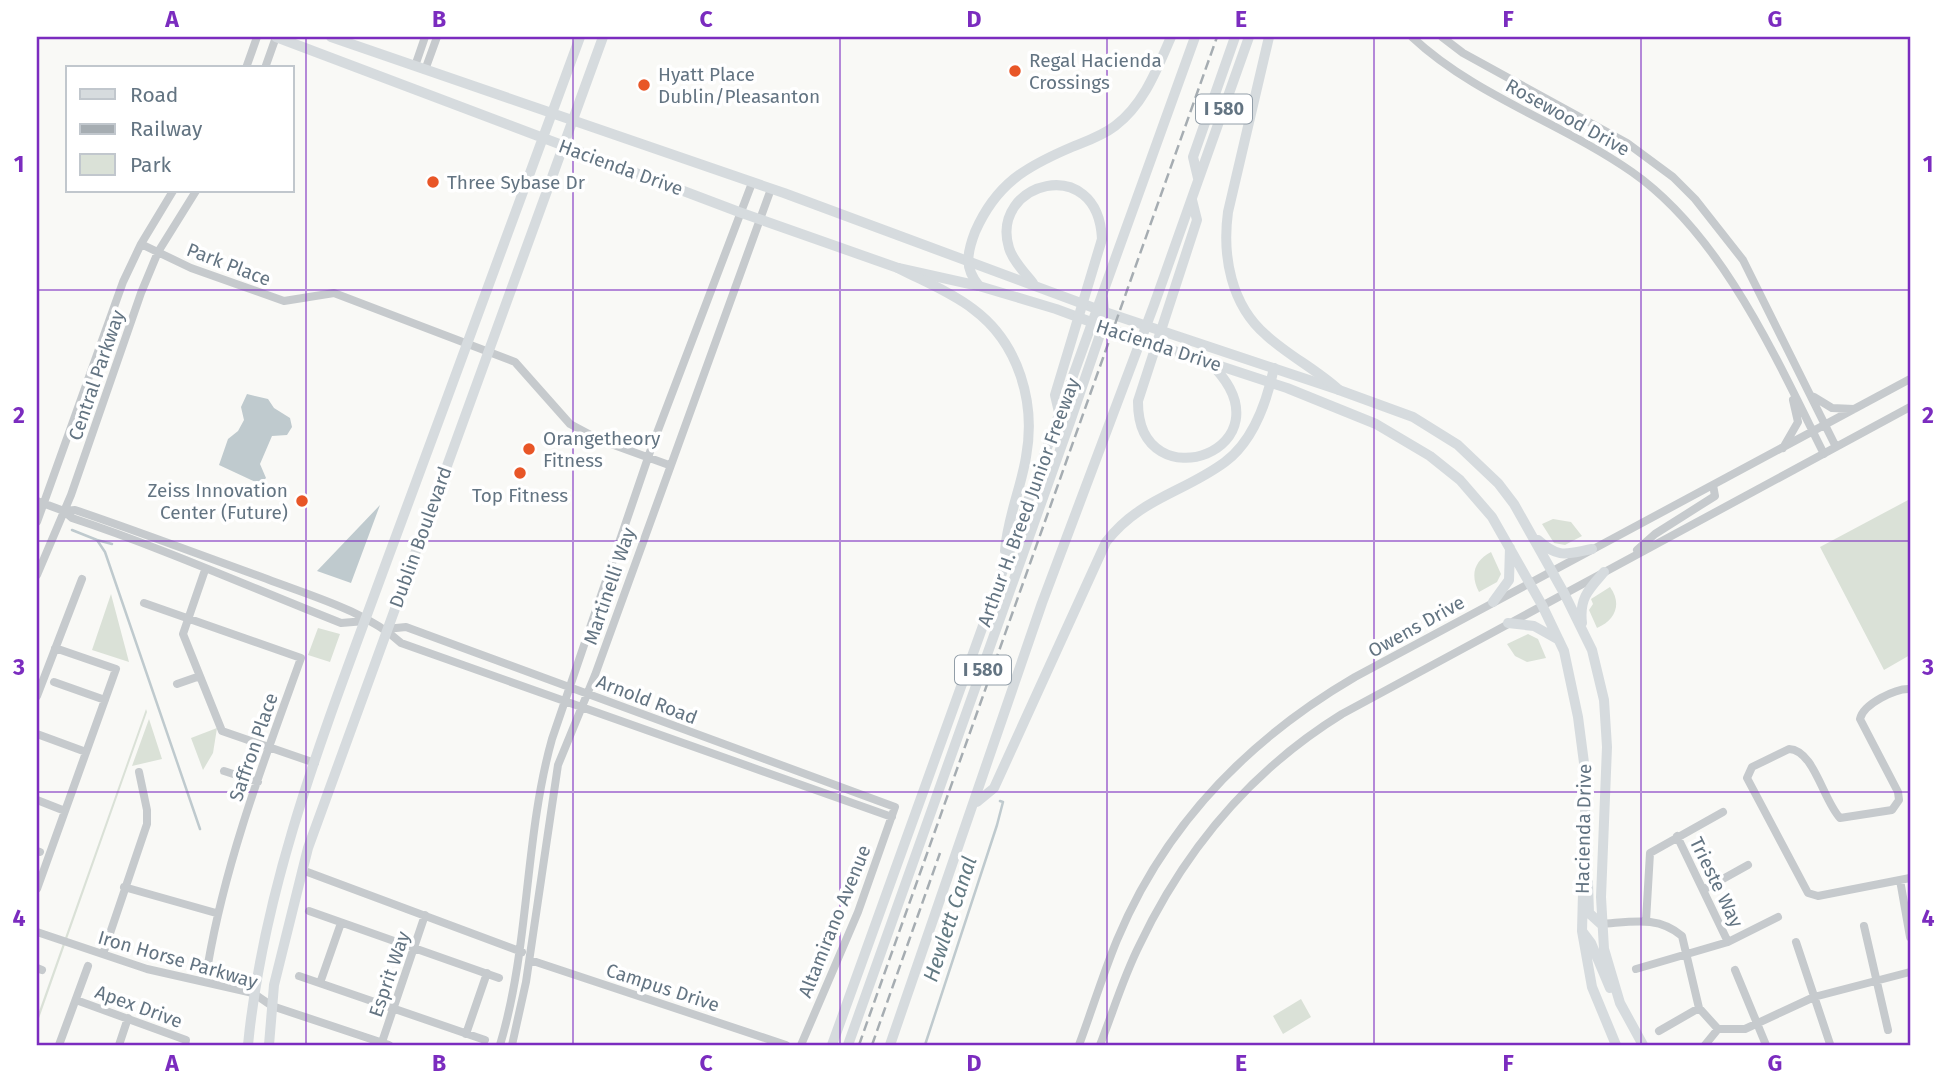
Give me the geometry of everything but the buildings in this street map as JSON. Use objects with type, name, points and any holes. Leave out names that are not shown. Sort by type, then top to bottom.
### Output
[{"type":"highway","points":[[979,286],[967,268],[970,246],[995,195],[1019,173],[1097,138],[1116,125],[1143,95],[1171,37]]},
{"type":"highway","name":"Arthur H. Breed Junior Freeway","points":[[832,1045],[1195,37]]},
{"type":"highway","name":"I 580","points":[[1199,181],[1193,157],[1234,37]]},
{"type":"highway","name":"I 580","points":[[890,1045],[1042,603],[1199,181],[1249,37]]},
{"type":"highway","points":[[1269,37],[1228,212],[1225,232],[1228,268],[1238,296],[1253,322],[1339,390]]},
{"type":"highway","points":[[1033,283],[1009,250],[1007,236],[1012,209],[1023,196],[1034,189],[1057,185],[1078,190],[1093,203],[1101,226],[1102,239],[1055,395],[1060,415]]},
{"type":"highway","points":[[1192,200],[1197,220],[1138,401],[1141,428],[1148,440],[1168,455],[1179,458],[1202,457],[1214,452],[1232,431],[1236,419],[1234,394],[1230,384],[1210,363]]},
{"type":"highway","points":[[898,268],[957,298],[982,317],[1004,341],[1023,378],[1027,398],[1028,438],[1006,536],[1005,563]]},
{"type":"highway","name":"I 580","points":[[848,1045],[1105,320],[1103,292]]},
{"type":"highway","points":[[975,804],[994,788],[1106,542],[1136,511],[1213,470],[1237,450],[1256,421],[1274,368]]},
{"type":"main road","name":"Hacienda Drive","points":[[276,37],[739,212],[898,268],[979,286],[1056,309],[1271,382],[1376,424],[1421,449],[1477,498],[1530,582],[1559,640],[1570,672],[1586,778],[1582,931],[1592,987],[1616,1045]]},
{"type":"main road","name":"Hacienda Drive","points":[[331,37],[1339,390],[1413,417],[1458,445],[1498,483],[1533,535],[1583,630],[1599,675],[1606,724],[1601,924],[1609,973],[1620,1003],[1643,1045]]},
{"type":"main road","name":"Dublin Boulevard","points":[[248,1045],[253,993],[272,899],[288,842],[365,621],[580,37]]},
{"type":"main road","name":"Dublin Boulevard","points":[[269,1045],[274,985],[302,870],[486,351],[603,37]]},
{"type":"main road","points":[[1533,535],[1555,554],[1592,549]]},
{"type":"main road","points":[[1493,602],[1509,580],[1510,548]]},
{"type":"main road","points":[[1583,630],[1581,601],[1604,572]]},
{"type":"main road","points":[[1508,623],[1534,626],[1559,640]]},
{"type":"main road","points":[[1584,855],[1589,913],[1601,924]]},
{"type":"main road","points":[[1582,931],[1591,943],[1605,979],[1620,1003]]},
{"type":"street","points":[[247,66],[257,37]]},
{"type":"street","points":[[266,66],[276,37]]},
{"type":"street","points":[[420,68],[425,37]]},
{"type":"street","points":[[420,68],[437,37]]},
{"type":"street","name":"Rosewood Drive","points":[[1412,37],[1451,69],[1586,142],[1634,173],[1682,215],[1725,270],[1824,454]]},
{"type":"street","name":"Rosewood Drive","points":[[1442,37],[1463,53],[1595,123],[1673,177],[1711,217],[1743,260],[1813,396],[1836,447]]},
{"type":"street","name":"Martinelli Way","points":[[499,1045],[520,951],[540,782],[565,700],[648,457],[752,183]]},
{"type":"street","name":"Martinelli Way","points":[[512,1045],[530,957],[558,765],[771,189]]},
{"type":"street","name":"Central Parkway","points":[[37,522],[40,502],[123,282],[141,244],[172,192]]},
{"type":"street","name":"Central Parkway","points":[[37,575],[64,511],[158,252],[195,192]]},
{"type":"street","name":"Park Place","points":[[141,244],[202,272],[284,301],[334,293],[515,362],[570,424],[581,431],[669,465]]},
{"type":"street","name":"Owens Drive","points":[[1079,1045],[1117,939],[1140,891],[1175,835],[1213,787],[1254,748],[1303,709],[1493,602],[1910,379]]},
{"type":"street","points":[[1783,448],[1798,422],[1791,390]]},
{"type":"street","points":[[1813,396],[1832,408],[1857,409]]},
{"type":"street","points":[[1100,1045],[1133,959],[1161,902],[1195,849],[1247,787],[1292,748],[1342,714],[1910,407]]},
{"type":"street","points":[[1624,561],[1655,534],[1715,496],[1713,485]]},
{"type":"street","name":"Arnold Road","points":[[40,502],[64,511],[72,519],[139,541],[341,623],[365,621]]},
{"type":"street","name":"Arnold Road","points":[[64,511],[75,510],[140,532],[349,610],[365,621],[386,629],[401,643],[892,817]]},
{"type":"street","points":[[205,570],[183,634],[222,731],[315,764]]},
{"type":"street","points":[[37,696],[82,579]]},
{"type":"street","points":[[144,603],[187,618]]},
{"type":"street","name":"Saffron Place","points":[[187,618],[301,657],[216,913],[208,964]]},
{"type":"street","name":"Arnold Road","points":[[386,629],[406,627],[895,807]]},
{"type":"street","points":[[37,890],[116,669],[55,649]]},
{"type":"street","points":[[177,684],[200,676]]},
{"type":"street","points":[[54,682],[105,700]]},
{"type":"street","points":[[1910,689],[1902,689],[1865,708],[1860,719],[1898,792],[1896,807],[1874,814],[1840,818],[1801,751],[1789,749],[1752,767],[1747,778],[1808,893],[1818,897],[1910,878]]},
{"type":"street","points":[[37,734],[86,752]]},
{"type":"street","points":[[224,771],[258,782]]},
{"type":"street","points":[[103,954],[147,824],[148,810],[139,772]]},
{"type":"street","points":[[37,800],[65,811]]},
{"type":"street","name":"Altamirano Avenue","points":[[801,1045],[858,912],[895,807]]},
{"type":"street","points":[[1646,921],[1650,853],[1723,812]]},
{"type":"street","name":"Trieste Way","points":[[1677,836],[1728,942]]},
{"type":"street","points":[[1703,890],[1748,865]]},
{"type":"street","name":"Campus Drive","points":[[302,870],[530,957],[786,1045]]},
{"type":"street","points":[[1900,880],[1910,937]]},
{"type":"street","points":[[124,887],[216,913]]},
{"type":"street","points":[[309,911],[499,978]]},
{"type":"street","name":"Esprit Way","points":[[384,1044],[425,915]]},
{"type":"street","points":[[1636,969],[1728,942],[1778,917]]},
{"type":"street","points":[[1601,924],[1646,921],[1671,927],[1682,936],[1699,1008],[1710,1024],[1718,1029],[1745,1029],[1814,997],[1910,972]]},
{"type":"street","points":[[320,983],[341,923]]},
{"type":"street","points":[[1864,926],[1874,980],[1888,1030]]},
{"type":"street","name":"Iron Horse Parkway","points":[[37,932],[147,969],[253,993],[272,1006],[384,1044]]},
{"type":"street","points":[[1796,943],[1830,1044]]},
{"type":"street","points":[[59,1045],[88,966]]},
{"type":"street","points":[[1735,970],[1766,1045]]},
{"type":"street","points":[[466,1034],[487,973]]},
{"type":"street","points":[[299,976],[485,1040]]},
{"type":"street","name":"Apex Drive","points":[[76,1000],[186,1040],[185,1045]]},
{"type":"street","points":[[1659,1031],[1699,1008]]},
{"type":"street","points":[[118,1045],[128,1018]]},
{"type":"street","points":[[1705,1045],[1718,1029]]},
{"type":"green space","points":[[1910,499],[1910,655],[1884,670],[1820,547]]},
{"type":"green space","points":[[1553,519],[1571,522],[1582,536],[1565,545],[1554,543],[1542,524]]},
{"type":"green space","points":[[1491,552],[1501,574],[1497,582],[1479,592],[1475,569]]},
{"type":"green space","points":[[1610,587],[1616,599],[1615,610],[1604,625],[1597,628],[1589,610],[1593,604],[1591,599]]},
{"type":"green space","points":[[111,594],[129,662],[92,650]]},
{"type":"green space","points":[[318,628],[340,634],[330,662],[308,655]]},
{"type":"green space","points":[[1528,634],[1538,639],[1546,658],[1527,662],[1515,656],[1507,644]]},
{"type":"green space","points":[[146,709],[147,712],[37,1024],[37,1017]]},
{"type":"green space","points":[[149,719],[162,759],[132,766]]},
{"type":"green space","points":[[217,728],[213,753],[203,770],[191,738]]},
{"type":"green space","points":[[1301,999],[1311,1017],[1283,1034],[1273,1016]]},
{"type":"shaded area","points":[[247,394],[268,399],[274,408],[290,418],[292,427],[287,435],[272,436],[260,464],[266,478],[260,484],[219,465],[228,439],[238,431],[244,420],[241,407]]},
{"type":"shaded area","points":[[380,505],[351,583],[317,571]]},
{"type":"waterway","points":[[72,530],[97,540],[105,552],[200,829]]},
{"type":"waterway","points":[[97,540],[112,544]]},
{"type":"waterway","name":"Hewlett Canal","points":[[925,1045],[997,825],[1003,802],[1000,801]]},
{"type":"railway","points":[[859,1045],[1217,37]]},
{"type":"railway","points":[[872,1045],[940,853]]},
{"type":"place","name":"Regal Hacienda Crossings","points":[[1015,71]]},
{"type":"place","name":"Hyatt Place Dublin/Pleasanton","points":[[644,85]]},
{"type":"place","name":"Three Sybase Dr","points":[[433,182]]},
{"type":"place","name":"Orangetheory Fitness","points":[[529,449]]},
{"type":"place","name":"Top Fitness","points":[[520,473]]},
{"type":"place","name":"Zeiss Innovation Center (Future)","points":[[302,501]]}]
